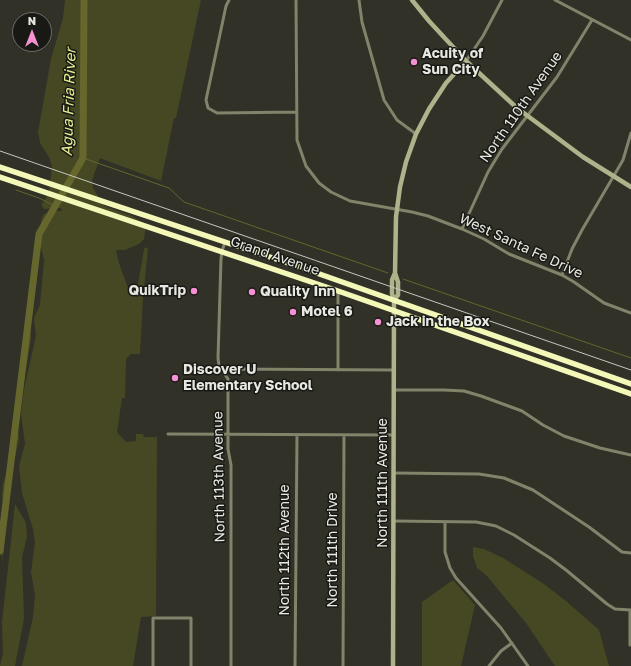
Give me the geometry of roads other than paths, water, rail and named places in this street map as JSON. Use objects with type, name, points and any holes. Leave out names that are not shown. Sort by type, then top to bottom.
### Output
[{"type":"highway","name":"Grand Avenue","points":[[0,167],[394,300],[475,330],[631,384]]},
{"type":"highway","name":"Grand Avenue","points":[[0,177],[98,211],[222,251],[631,394]]},
{"type":"street","points":[[229,0],[226,6],[206,105],[208,108],[217,113],[297,112]]},
{"type":"street","name":"West Santa Fe Drive","points":[[296,0],[297,137],[299,149],[306,166],[319,183],[331,192],[350,201],[374,207],[397,209],[428,216],[462,229],[484,239],[509,254],[562,275],[604,303],[631,313]]},
{"type":"street","points":[[359,0],[362,22],[384,100],[397,120],[416,134]]},
{"type":"street","points":[[412,0],[466,61],[527,116],[572,149],[631,187]]},
{"type":"street","name":"North 111th Avenue","points":[[393,666],[394,300],[392,294],[392,280],[395,273],[397,209],[403,174],[416,134],[443,88],[466,61],[483,36],[502,0]]},
{"type":"street","points":[[555,0],[631,40]]},
{"type":"street","name":"North 110th Avenue","points":[[462,229],[488,172],[502,149],[557,77],[592,20]]},
{"type":"street","points":[[562,275],[572,249],[614,177],[625,155],[631,133]]},
{"type":"street","name":"North 113th Avenue","points":[[225,242],[222,251],[218,358],[219,364],[228,379],[228,450],[231,465],[231,666]]},
{"type":"street","points":[[338,291],[338,370]]},
{"type":"street","points":[[224,372],[230,369],[394,370]]},
{"type":"street","points":[[394,390],[464,391],[522,411],[543,425],[564,436],[600,448],[631,455]]},
{"type":"street","points":[[168,434],[394,435]]},
{"type":"street","name":"North 112th Avenue","points":[[295,666],[297,435]]},
{"type":"street","name":"North 111th Drive","points":[[343,666],[344,435]]},
{"type":"street","points":[[394,473],[479,474],[504,478],[532,490],[589,527],[622,552],[631,553]]},
{"type":"street","points":[[394,521],[476,522],[487,523],[504,530],[526,542],[566,570],[607,604],[615,608],[630,610],[630,645]]},
{"type":"street","points":[[445,522],[445,552],[450,568],[456,578],[501,628],[528,666]]},
{"type":"street","points":[[153,666],[153,618],[191,618],[191,666]]},
{"type":"street","points":[[489,666],[501,651],[512,643]]},
{"type":"waterway","name":"Agua Fria River","points":[[0,551],[39,234],[83,158],[84,0]]},
{"type":"waterway","points":[[83,158],[169,188],[184,202],[388,273]]},
{"type":"waterway","points":[[16,190],[39,198],[55,206]]},
{"type":"waterway","points":[[403,279],[631,358]]},
{"type":"railway","points":[[0,151],[631,370]]},
{"type":"place","name":"Acuity of Sun City","points":[[414,62]]},
{"type":"place","name":"QuikTrip","points":[[194,291]]},
{"type":"place","name":"Quality Inn","points":[[252,292]]},
{"type":"place","name":"Motel 6","points":[[293,312]]},
{"type":"place","name":"Jack in the Box","points":[[378,322]]},
{"type":"place","name":"Discover U Elementary School","points":[[175,378]]}]
